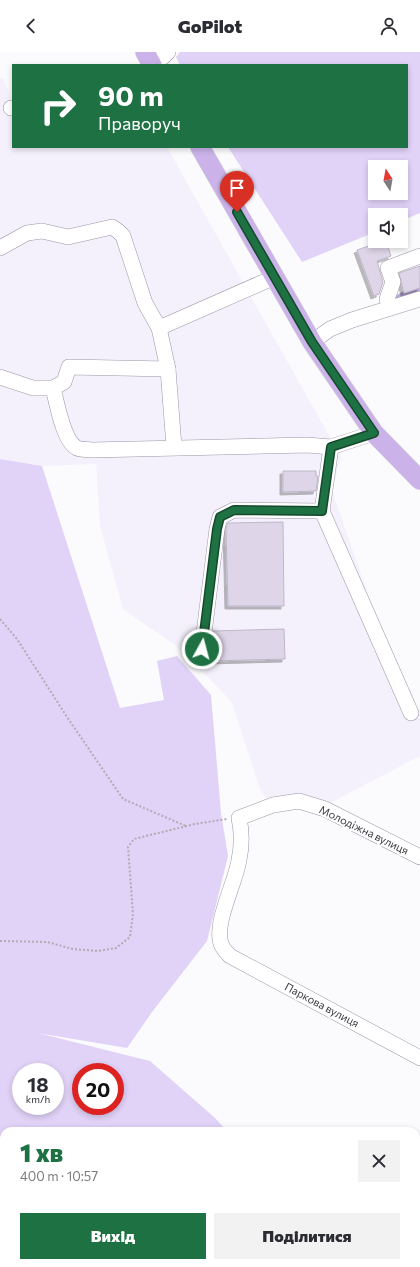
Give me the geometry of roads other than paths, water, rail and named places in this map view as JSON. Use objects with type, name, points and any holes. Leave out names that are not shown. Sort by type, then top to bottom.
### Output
[{"type":"main road","points":[[201,148],[312,342],[374,433],[420,480]]},
{"type":"street","points":[[149,60],[163,57],[168,52]]},
{"type":"street","points":[[0,248],[27,233],[42,231],[68,237],[112,227],[118,231],[122,236],[145,303],[159,328],[168,369],[174,447]]},
{"type":"street","points":[[390,308],[388,299],[393,282],[388,268],[420,256]]},
{"type":"street","points":[[159,328],[275,277]]},
{"type":"street","points":[[312,342],[330,329],[420,299]]},
{"type":"street","points":[[0,377],[33,388],[53,388],[64,382],[69,367],[168,369]]},
{"type":"street","points":[[53,388],[65,434],[70,443],[78,449],[92,450],[307,445],[331,447],[374,433]]},
{"type":"street","points":[[331,447],[322,511],[411,713]]},
{"type":"street","points":[[202,649],[217,529],[220,517],[234,510],[322,511]]},
{"type":"street","name":"Молодіжна вулиця","points":[[224,951],[219,936],[226,902],[239,861],[242,832],[239,818],[273,805],[299,801],[325,809],[420,857]]},
{"type":"street","name":"Паркова вулиця","points":[[224,951],[236,959],[420,1058]]}]
